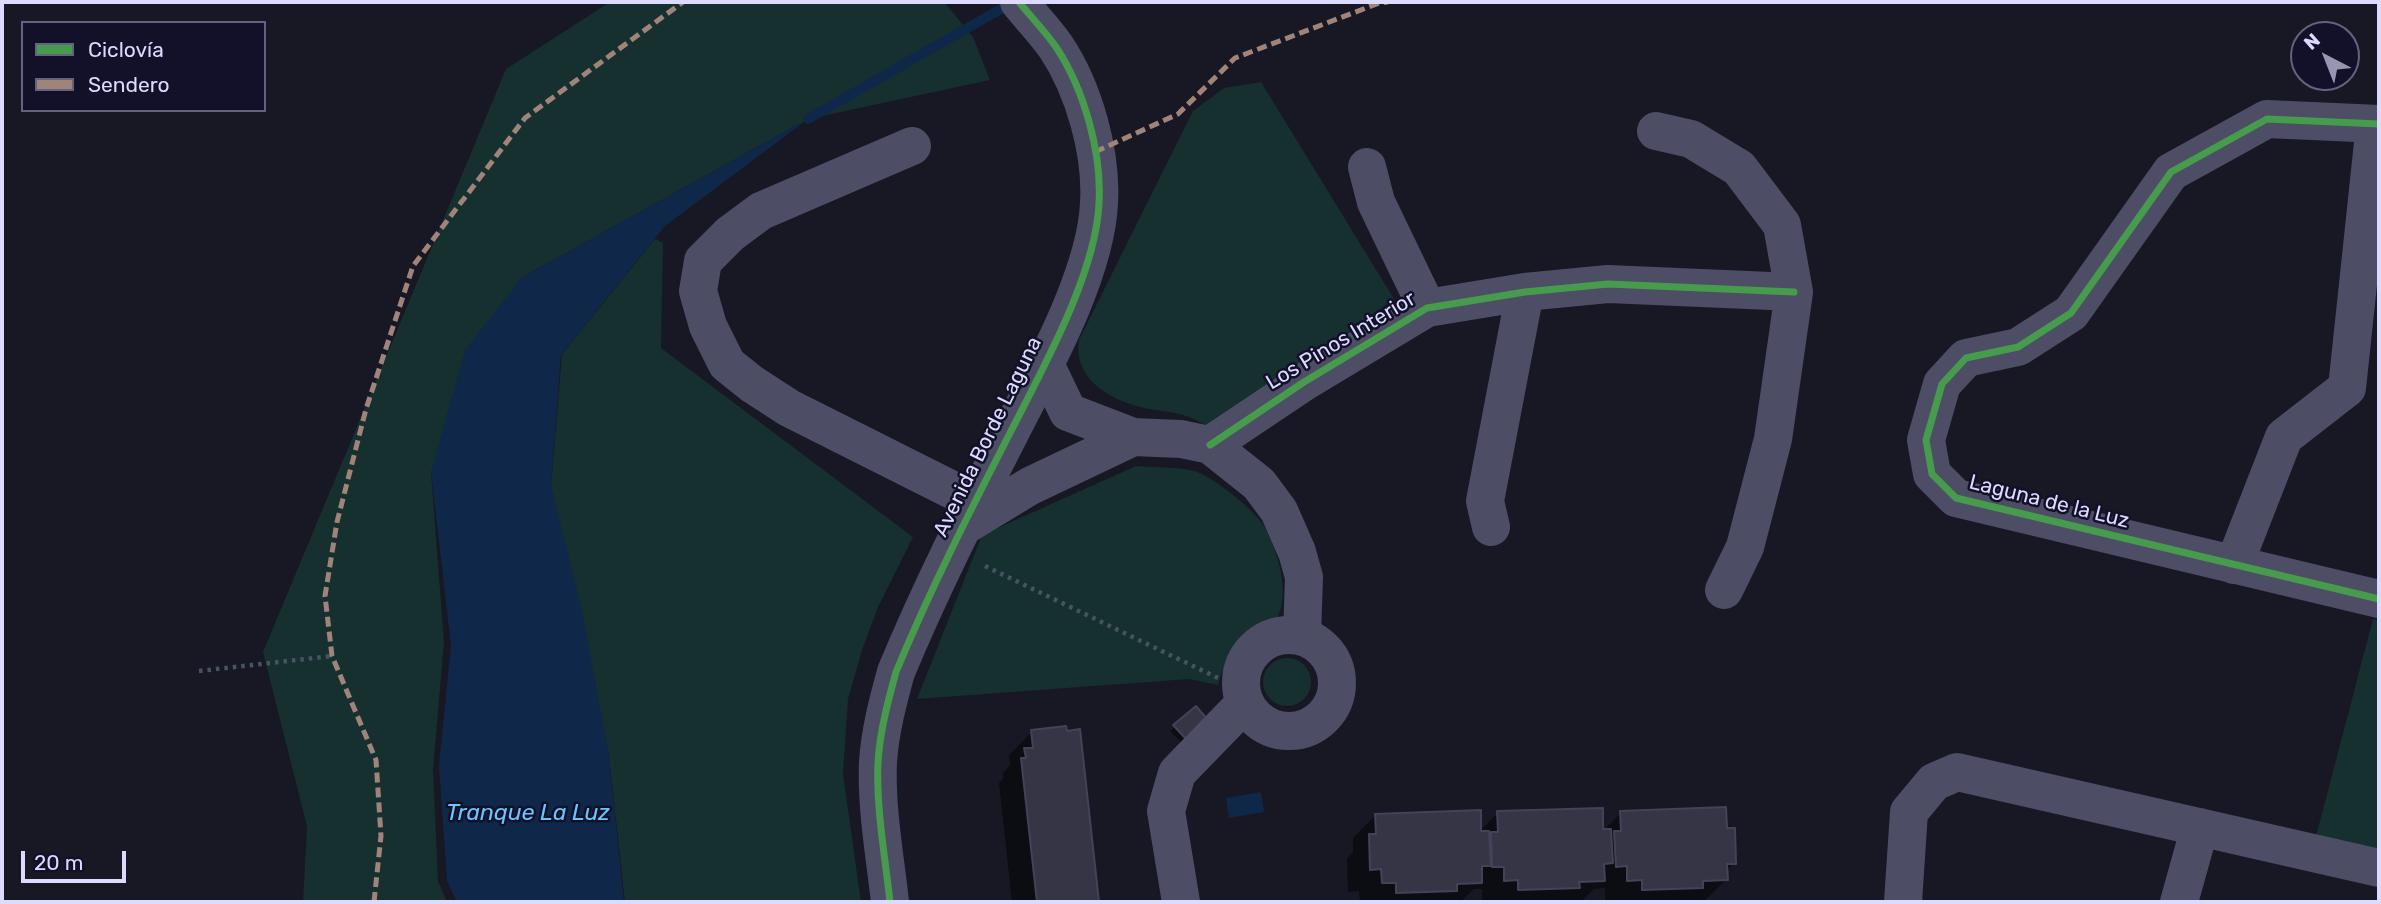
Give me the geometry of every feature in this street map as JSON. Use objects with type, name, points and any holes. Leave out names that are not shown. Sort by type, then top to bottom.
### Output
[{"type":"street","name":"Avenida Borde Laguna","points":[[890,902],[878,790],[881,735],[896,671],[1045,364],[1091,254],[1097,228],[1100,200],[1090,124],[1082,98],[1056,47],[1020,2]]},
{"type":"street","name":"Laguna de la Luz","points":[[2234,565],[2284,437],[2347,388],[2377,124],[2267,119],[2171,172],[2071,313],[2018,347],[1966,358],[1942,384],[1926,440],[1932,474],[1956,498],[2234,565],[2379,599]]},
{"type":"street","points":[[1656,131],[1691,139],[1739,168],[1782,225],[1794,292],[1773,439],[1745,547],[1724,590]]},
{"type":"street","points":[[912,146],[761,211],[730,234],[703,261],[698,291],[708,326],[727,364],[789,408],[971,512]]},
{"type":"street","name":"Los Pinos Interior","points":[[1367,167],[1376,202],[1427,308]]},
{"type":"street","name":"Los Pinos Interior","points":[[1210,445],[1304,382],[1427,308],[1525,292],[1608,284],[1794,292]]},
{"type":"street","points":[[1492,527],[1485,501],[1525,292]]},
{"type":"street","points":[[1045,364],[1068,412]]},
{"type":"street","points":[[1015,422],[1068,412],[1133,437],[1181,439],[1210,445],[1259,484],[1286,525],[1304,578],[1302,636]]},
{"type":"street","points":[[971,512],[1133,437]]},
{"type":"street","points":[[971,512],[1030,486]]},
{"type":"street","points":[[1286,634],[1302,636],[1317,643],[1328,654],[1335,669],[1337,685],[1334,701],[1326,715],[1313,725],[1298,731],[1282,732],[1266,727],[1253,717],[1242,696],[1241,673],[1247,658],[1257,646],[1271,638],[1286,634]]},
{"type":"street","points":[[1181,902],[1166,811],[1177,773],[1242,696]]},
{"type":"street","points":[[1903,902],[1909,812],[1934,782],[1957,772],[2379,868]]},
{"type":"street","points":[[2179,902],[2200,827]]},
{"type":"path","points":[[971,512],[1242,696]]},
{"type":"path","points":[[199,671],[332,656]]},
{"type":"green space","points":[[610,2],[944,2],[973,37],[990,80],[808,119],[521,278],[431,472],[444,642],[433,770],[438,881],[447,902],[303,902],[307,826],[263,652],[506,69]]},
{"type":"green space","points":[[1261,82],[1394,299],[1301,367],[1208,426],[1183,415],[1119,400],[1107,394],[1088,377],[1079,354],[1079,340],[1193,111],[1224,88]]},
{"type":"green space","points":[[655,239],[663,243],[661,348],[913,537],[878,607],[848,699],[843,774],[861,902],[625,902],[609,756],[551,486],[562,354]]},
{"type":"green space","points":[[1136,466],[1186,469],[1200,473],[1250,510],[1262,523],[1273,544],[1283,584],[1281,610],[1275,622],[1245,642],[1233,654],[1218,685],[1189,679],[917,699],[982,535]]},
{"type":"green space","points":[[2373,619],[2379,620],[2379,856],[2315,840]]},
{"type":"green space","points":[[1287,658],[1304,665],[1311,682],[1304,699],[1287,706],[1270,699],[1263,682],[1270,665]]},
{"type":"water","name":"Tranque La Luz","points":[[808,119],[665,226],[561,355],[551,486],[582,610],[609,756],[624,902],[457,902],[447,881],[439,765],[451,646],[431,472],[465,350],[521,278]]},
{"type":"water","points":[[1261,792],[1264,812],[1229,818],[1226,798]]},
{"type":"building","points":[[1196,706],[1208,720],[1186,739],[1173,725]]},
{"type":"building","points":[[1066,726],[1067,731],[1080,729],[1099,902],[1037,902],[1021,758],[1026,758],[1024,748],[1033,748],[1031,730]]},
{"type":"building","points":[[1726,807],[1727,828],[1735,828],[1736,864],[1727,864],[1728,880],[1703,881],[1703,888],[1642,890],[1642,880],[1627,881],[1627,866],[1616,867],[1614,831],[1621,831],[1620,811]]},
{"type":"building","points":[[1603,808],[1603,829],[1611,829],[1613,863],[1604,864],[1605,881],[1579,882],[1580,888],[1518,890],[1518,880],[1504,881],[1504,867],[1492,867],[1491,832],[1498,832],[1497,811]]},
{"type":"building","points":[[1481,810],[1481,831],[1489,831],[1491,866],[1482,866],[1482,883],[1457,884],[1457,891],[1396,893],[1396,883],[1382,883],[1381,869],[1370,870],[1369,834],[1376,834],[1375,814]]},
{"type":"waterway","points":[[808,119],[1013,2]]},
{"type":"marked path","points":[[374,902],[381,836],[376,760],[332,656],[325,596],[337,522],[366,409],[413,266],[525,118],[683,2]]},
{"type":"marked path","points":[[1095,152],[1178,114],[1235,58],[1379,3],[1388,2]]},
{"type":"cycle path","points":[[890,902],[880,814],[878,762],[882,728],[896,672],[951,551],[1065,321],[1078,290],[1096,231],[1099,203],[1097,163],[1083,102],[1056,47],[1019,2]]},
{"type":"cycle path","points":[[2379,124],[2267,119],[2171,172],[2071,313],[2018,347],[1966,358],[1942,384],[1926,440],[1932,474],[1956,498],[2379,599]]},
{"type":"cycle path","points":[[1210,445],[1304,382],[1427,308],[1525,292],[1608,284],[1794,292]]}]
